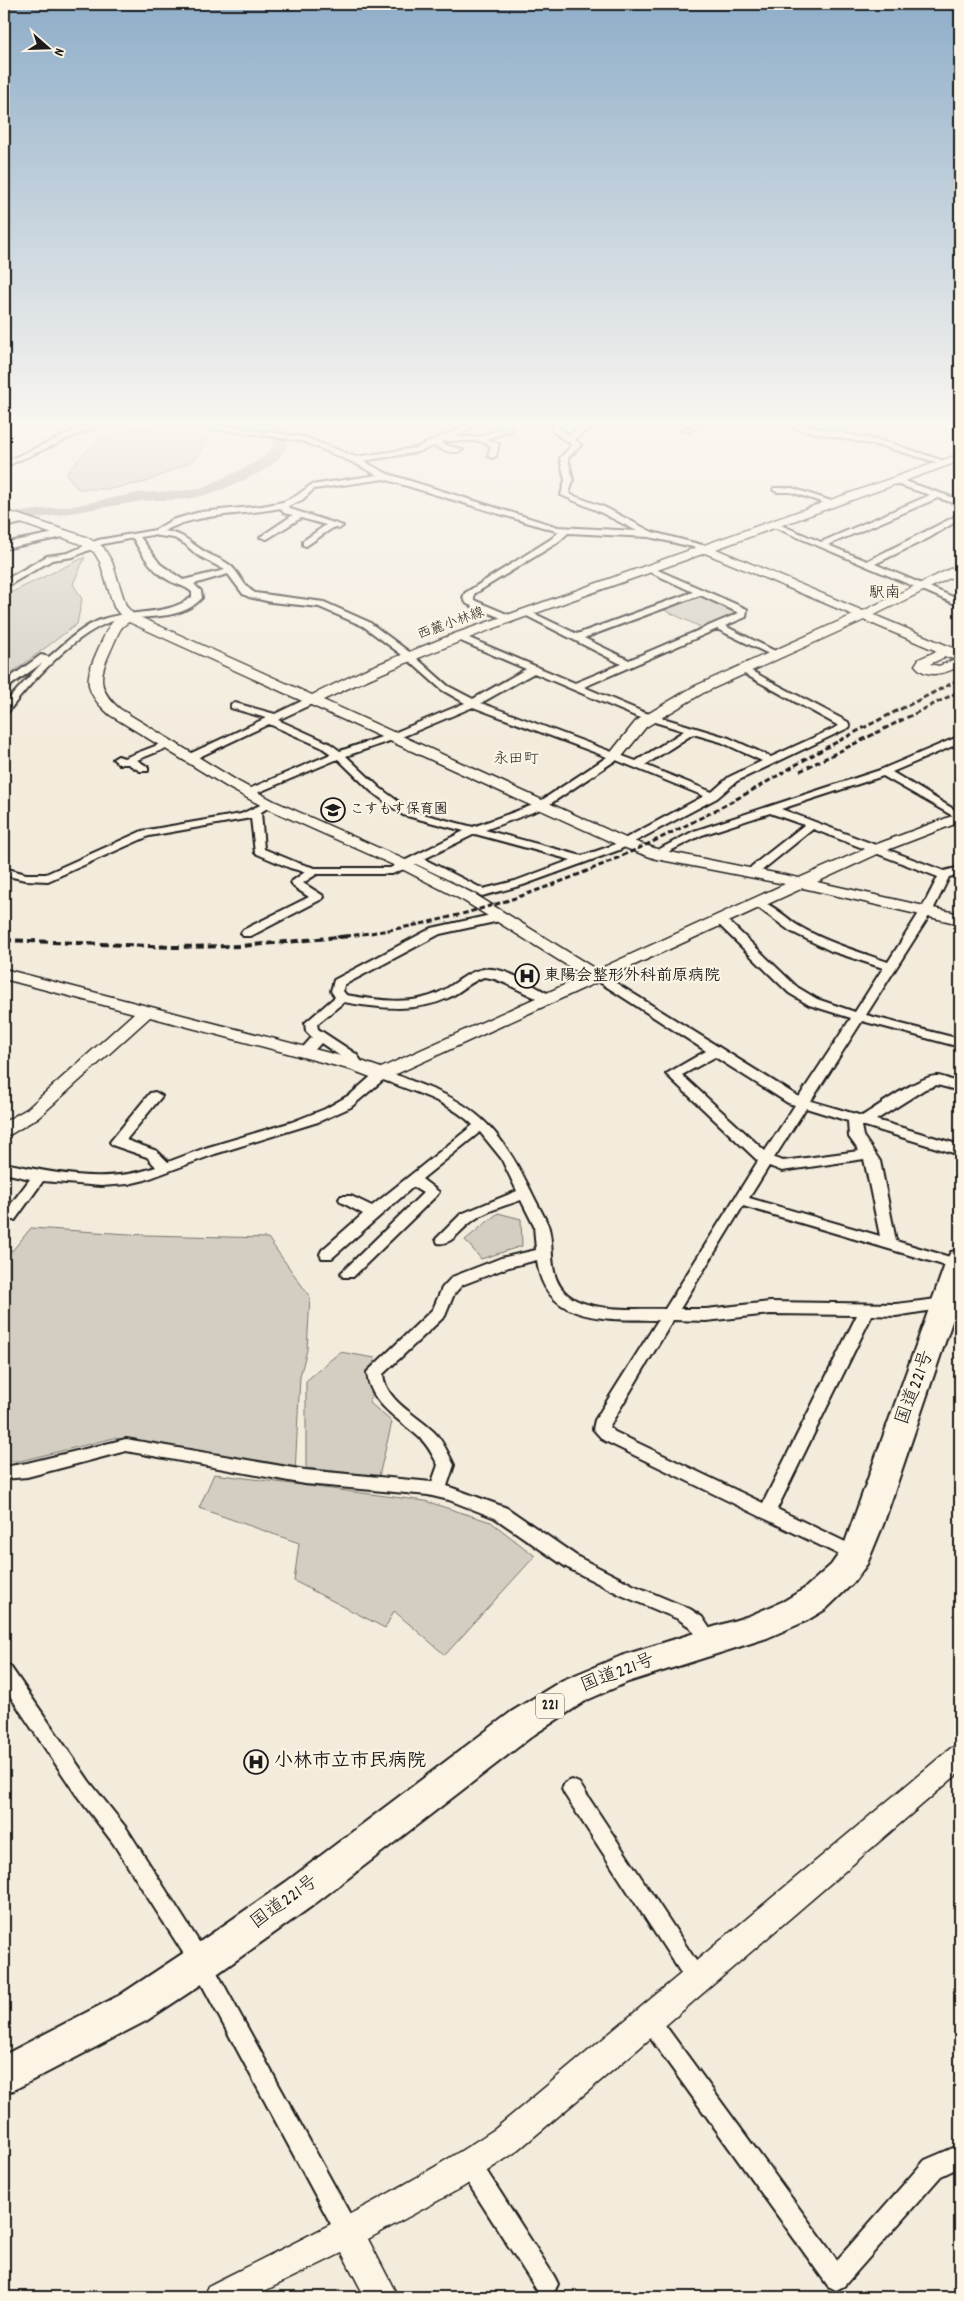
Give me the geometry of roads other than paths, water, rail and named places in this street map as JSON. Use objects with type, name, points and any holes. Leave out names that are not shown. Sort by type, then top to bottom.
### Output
[{"type":"highway","name":"国道221号","points":[[4,2076],[133,2008],[201,1963],[299,1894],[523,1723],[575,1690],[621,1670],[756,1628],[795,1611],[830,1587],[856,1555],[868,1526],[960,1263]]},
{"type":"main road","name":"西麓小林線","points":[[310,700],[409,656],[707,549]]},
{"type":"main road","points":[[219,2297],[348,2233]]},
{"type":"street","points":[[49,528],[93,545],[99,550],[106,562],[120,607],[129,617],[540,806],[625,843],[656,854],[801,883],[960,919]]},
{"type":"street","points":[[157,532],[161,528]]},
{"type":"street","points":[[264,536],[277,528]]},
{"type":"street","points":[[306,543],[330,528]]},
{"type":"street","points":[[560,528],[649,534],[707,549],[958,657]]},
{"type":"street","points":[[638,528],[649,534]]},
{"type":"street","name":"西麓小林線","points":[[707,549],[764,528]]},
{"type":"street","points":[[781,528],[960,603]]},
{"type":"street","points":[[821,545],[860,528]]},
{"type":"street","points":[[868,564],[939,528]]},
{"type":"street","points":[[511,618],[470,602],[468,598],[470,593],[554,541],[566,530]]},
{"type":"street","points":[[8,582],[50,558],[70,555],[93,545],[157,532],[188,542],[200,553],[220,562],[230,571],[246,592],[252,595],[326,606],[366,624],[409,656],[445,688],[473,703],[615,756],[713,796]]},
{"type":"street","points":[[4,546],[65,534]]},
{"type":"street","points":[[4,710],[12,699],[46,665],[83,633],[105,620],[169,612],[193,602],[198,594],[189,585],[177,582],[157,568],[142,549],[135,535]]},
{"type":"street","points":[[4,546],[13,551],[4,556]]},
{"type":"street","points":[[256,813],[258,851],[294,866],[315,871],[392,871],[473,831],[540,806],[615,756],[622,750],[635,729],[650,717],[698,690],[864,616],[960,568]]},
{"type":"street","points":[[575,687],[717,626],[745,612],[650,570]]},
{"type":"street","points":[[189,585],[189,583],[194,581],[230,571]]},
{"type":"street","points":[[576,638],[701,592]]},
{"type":"street","points":[[526,613],[629,664]]},
{"type":"street","points":[[129,617],[117,623],[97,667],[94,682],[101,700],[115,712],[189,758],[270,804],[482,893],[520,884],[625,843],[713,796],[734,779],[846,726],[742,669]]},
{"type":"street","points":[[717,626],[776,654]]},
{"type":"street","points":[[111,636],[128,632],[156,630]]},
{"type":"street","points":[[4,686],[70,637],[83,633]]},
{"type":"street","points":[[459,637],[650,717],[725,740],[772,762]]},
{"type":"street","points":[[915,638],[933,649],[935,653],[933,658],[944,654],[958,657]]},
{"type":"street","points":[[248,793],[473,703],[533,669]]},
{"type":"street","points":[[189,758],[310,700]]},
{"type":"street","points":[[235,706],[272,719],[325,745],[402,810],[584,860]]},
{"type":"street","points":[[638,765],[692,730]]},
{"type":"street","points":[[656,854],[698,834],[884,772],[925,756],[960,739]]},
{"type":"street","points":[[118,759],[124,762],[168,744]]},
{"type":"street","points":[[129,760],[144,769]]},
{"type":"street","points":[[884,772],[960,817]]},
{"type":"street","points":[[4,871],[24,877],[48,878],[146,833],[244,817],[256,813],[270,804]]},
{"type":"street","points":[[773,810],[944,875],[960,870]]},
{"type":"street","points":[[4,1168],[79,1183],[119,1181],[302,1123],[346,1104],[381,1075],[877,849],[960,817]]},
{"type":"street","points":[[752,874],[756,868],[811,825]]},
{"type":"street","points":[[410,862],[803,1104],[960,1150]]},
{"type":"street","points":[[247,933],[318,897],[297,882],[315,871]]},
{"type":"street","points":[[856,1555],[609,1436],[601,1429],[603,1420],[668,1314],[927,910],[944,875]]},
{"type":"street","points":[[758,903],[794,928],[835,948],[890,967]]},
{"type":"street","points":[[500,917],[436,931],[338,983],[337,991],[342,998],[370,1004],[415,1002],[441,997],[472,977],[485,973],[496,975],[547,998]]},
{"type":"street","points":[[720,920],[793,990],[826,1008],[960,1043]]},
{"type":"street","points":[[4,974],[145,1013],[358,1066],[425,1090],[453,1105],[474,1118],[506,1156],[541,1226],[546,1273],[558,1295],[580,1309],[608,1313],[706,1316],[787,1307],[896,1310],[945,1303]]},
{"type":"street","points":[[342,998],[311,1023],[312,1031],[351,1057],[358,1066]]},
{"type":"street","points":[[4,1130],[33,1113],[145,1013]]},
{"type":"street","points":[[304,1052],[320,1036]]},
{"type":"street","points":[[715,1051],[673,1074],[766,1160],[782,1166],[868,1154]]},
{"type":"street","points":[[888,1243],[873,1161],[856,1137],[854,1129],[859,1121],[920,1086],[936,1080],[960,1087]]},
{"type":"street","points":[[155,1096],[117,1142],[152,1154],[165,1167]]},
{"type":"street","points":[[327,1254],[412,1180],[481,1125]]},
{"type":"street","points":[[10,1216],[39,1176]]},
{"type":"street","points":[[348,1273],[432,1192],[412,1180]]},
{"type":"street","points":[[442,1239],[466,1218],[478,1211],[525,1194]]},
{"type":"street","points":[[346,1199],[374,1212]]},
{"type":"street","points":[[740,1200],[960,1263]]},
{"type":"street","points":[[438,1490],[446,1465],[435,1444],[417,1424],[380,1394],[374,1382],[375,1372],[440,1312],[446,1292],[457,1281],[506,1262],[543,1254]]},
{"type":"street","points":[[767,1512],[867,1309]]},
{"type":"street","points":[[4,1473],[27,1470],[126,1445],[305,1477],[438,1490],[501,1513],[572,1562],[627,1590],[684,1614],[696,1622],[710,1642]]},
{"type":"street","points":[[4,1672],[82,1787],[120,1836],[201,1963],[382,2297]]},
{"type":"street","points":[[348,2233],[452,2176],[506,2140],[650,2021],[960,1756]]},
{"type":"street","points":[[572,1789],[697,1980]]},
{"type":"street","points":[[650,2021],[836,2278],[933,2168],[960,2156]]},
{"type":"street","points":[[469,2164],[546,2284]]},
{"type":"railway","points":[[337,937],[391,930],[443,919],[546,887],[596,867],[645,846],[693,822],[826,748],[960,679]]},
{"type":"railway","points":[[800,771],[960,691]]},
{"type":"railway","points":[[4,940],[171,947],[242,946],[350,936]]},
{"type":"place","name":"こすもす保育園","points":[[333,810]]},
{"type":"place","name":"東陽会整形外科前原病院","points":[[527,976]]},
{"type":"place","name":"小林市立市民病院","points":[[256,1762]]},
{"type":"district","name":"駅南","points":[[885,593]]},
{"type":"district","name":"永田町","points":[[516,760]]}]
